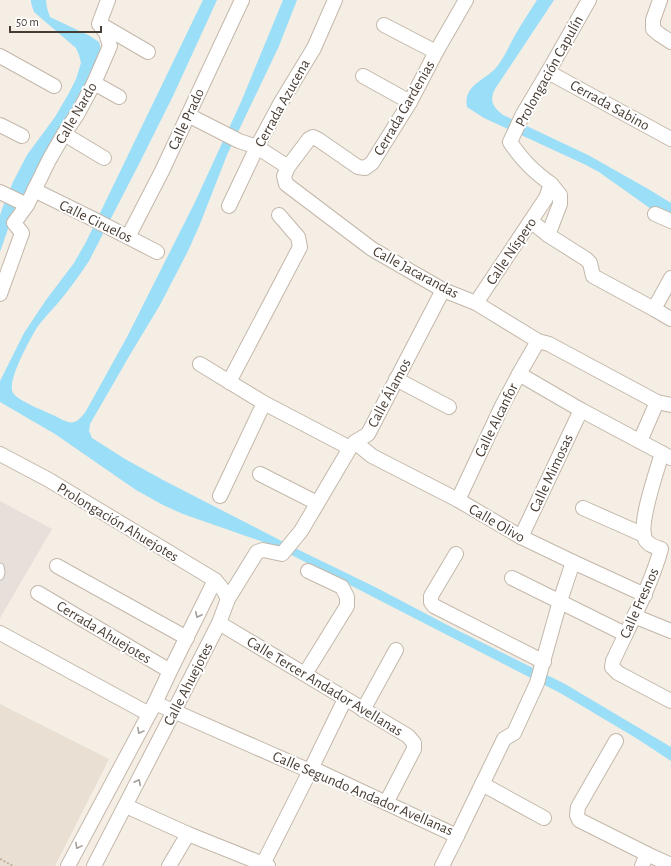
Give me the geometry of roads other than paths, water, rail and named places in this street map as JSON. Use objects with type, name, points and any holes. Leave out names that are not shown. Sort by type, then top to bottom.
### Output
[{"type":"street","points":[[108,0],[99,24],[148,52]]},
{"type":"street","name":"Calle Prado","points":[[128,237],[162,171],[242,0]]},
{"type":"street","name":"Cerrada Azucena","points":[[228,206],[280,104],[314,48],[335,0]]},
{"type":"street","name":"Cerrada Gardenias","points":[[288,167],[309,139],[313,137],[358,167],[365,168],[372,163],[410,102],[436,52],[466,0]]},
{"type":"street","name":"Prolongación Capulín","points":[[551,184],[535,172],[519,155],[510,142],[524,114],[589,0]]},
{"type":"street","points":[[660,0],[653,20],[652,29],[671,42]]},
{"type":"street","name":"Calle Nardo","points":[[0,294],[22,233],[14,223],[94,84],[110,46],[106,34],[99,24]]},
{"type":"street","points":[[384,25],[436,52]]},
{"type":"street","points":[[0,56],[54,86]]},
{"type":"street","name":"Cerrada Sabino","points":[[548,72],[671,139]]},
{"type":"street","points":[[363,76],[410,102]]},
{"type":"street","points":[[94,84],[119,97]]},
{"type":"street","points":[[188,115],[238,141],[257,147],[288,167]]},
{"type":"street","points":[[0,125],[22,136]]},
{"type":"street","points":[[64,134],[104,158]]},
{"type":"street","name":"Calle Jacarandas","points":[[288,167],[284,176],[286,184],[372,249],[443,290],[476,303],[538,341],[549,344],[657,402],[671,405]]},
{"type":"street","points":[[548,235],[560,204],[560,195],[551,184]]},
{"type":"street","name":"Calle Níspero","points":[[476,303],[546,198],[551,184]]},
{"type":"street","name":"Calle Ciruelos","points":[[34,190],[157,252]]},
{"type":"street","points":[[1,192],[25,204]]},
{"type":"street","points":[[655,214],[671,221]]},
{"type":"street","points":[[200,364],[230,382],[300,247],[298,237],[279,215]]},
{"type":"street","points":[[531,221],[548,235],[586,259],[590,264],[593,276],[654,309],[671,320]]},
{"type":"street","points":[[654,309],[671,278]]},
{"type":"street","name":"Calle Álamos","points":[[301,532],[353,445],[368,434],[443,290]]},
{"type":"street","name":"Calle Alcanfor","points":[[458,500],[502,406],[538,341]]},
{"type":"street","points":[[519,374],[581,410],[666,456],[649,497],[644,534],[583,508]]},
{"type":"street","points":[[396,379],[448,407]]},
{"type":"street","name":"Calle Olivo","points":[[230,382],[264,403],[353,445],[458,500],[521,537],[645,594]]},
{"type":"street","points":[[640,441],[657,402]]},
{"type":"street","points":[[220,496],[264,403]]},
{"type":"street","name":"Calle Mimosas","points":[[521,537],[581,410]]},
{"type":"street","name":"Prolongación Ahuejotes","points":[[0,454],[49,480],[215,580],[224,591],[228,599]]},
{"type":"street","points":[[260,474],[317,503]]},
{"type":"street","name":"Calle Ahuejotes","points":[[94,866],[219,623],[228,599],[257,552],[263,550],[282,554],[301,532]]},
{"type":"street","name":"Calle Fresnos","points":[[644,534],[646,541],[653,546],[666,551],[657,565],[613,661],[612,667],[618,673],[671,701]]},
{"type":"street","points":[[456,554],[432,596],[431,602],[434,606],[543,664]]},
{"type":"street","name":"Calle Segundo Andador Avellanas","points":[[0,633],[152,709],[174,711],[310,771],[318,771],[457,836],[504,739],[514,733],[537,682],[560,601],[573,562]]},
{"type":"street","points":[[57,566],[187,638]]},
{"type":"street","points":[[305,674],[347,606],[347,597],[342,587],[308,570]]},
{"type":"street","points":[[512,578],[625,634]]},
{"type":"street","name":"Calle Ahuejotes","points":[[68,866],[152,709],[215,580]]},
{"type":"street","name":"Cerrada Ahuejotes","points":[[38,593],[170,671]]},
{"type":"street","points":[[634,616],[671,631]]},
{"type":"street","name":"Calle Tercer Andador Avellanas","points":[[219,623],[408,736],[414,743],[414,749],[386,802]]},
{"type":"street","points":[[364,710],[396,650]]},
{"type":"street","points":[[126,806],[188,834],[265,865],[345,698]]},
{"type":"street","points":[[616,741],[578,807],[576,815],[579,820],[644,860],[671,865]]},
{"type":"street","points":[[482,784],[544,818]]},
{"type":"street","points":[[170,866],[188,834]]},
{"type":"street","points":[[442,866],[457,836]]},
{"type":"lane","points":[[0,567],[0,576]]},
{"type":"water","points":[[31,0],[46,0],[50,17],[90,36],[99,42],[101,49],[98,64],[18,205],[0,252],[0,216],[13,182],[27,155],[55,117],[69,93],[76,79],[81,63],[76,48],[34,12]]},
{"type":"water","points":[[203,0],[217,0],[173,96],[89,261],[66,293],[38,326],[30,340],[13,379],[13,393],[25,402],[67,422],[75,422],[86,411],[127,337],[195,202],[241,102],[283,0],[297,0],[279,46],[227,155],[188,251],[160,305],[90,424],[89,431],[92,438],[125,459],[163,480],[565,684],[671,747],[671,761],[636,738],[562,694],[272,545],[183,514],[163,505],[136,490],[55,434],[0,402],[0,381],[24,333],[46,300],[74,263],[86,242]]},
{"type":"water","points":[[537,0],[554,0],[495,89],[492,97],[494,106],[503,115],[588,155],[671,203],[671,220],[651,209],[599,172],[484,118],[467,107],[468,94],[471,89],[498,65]]}]
